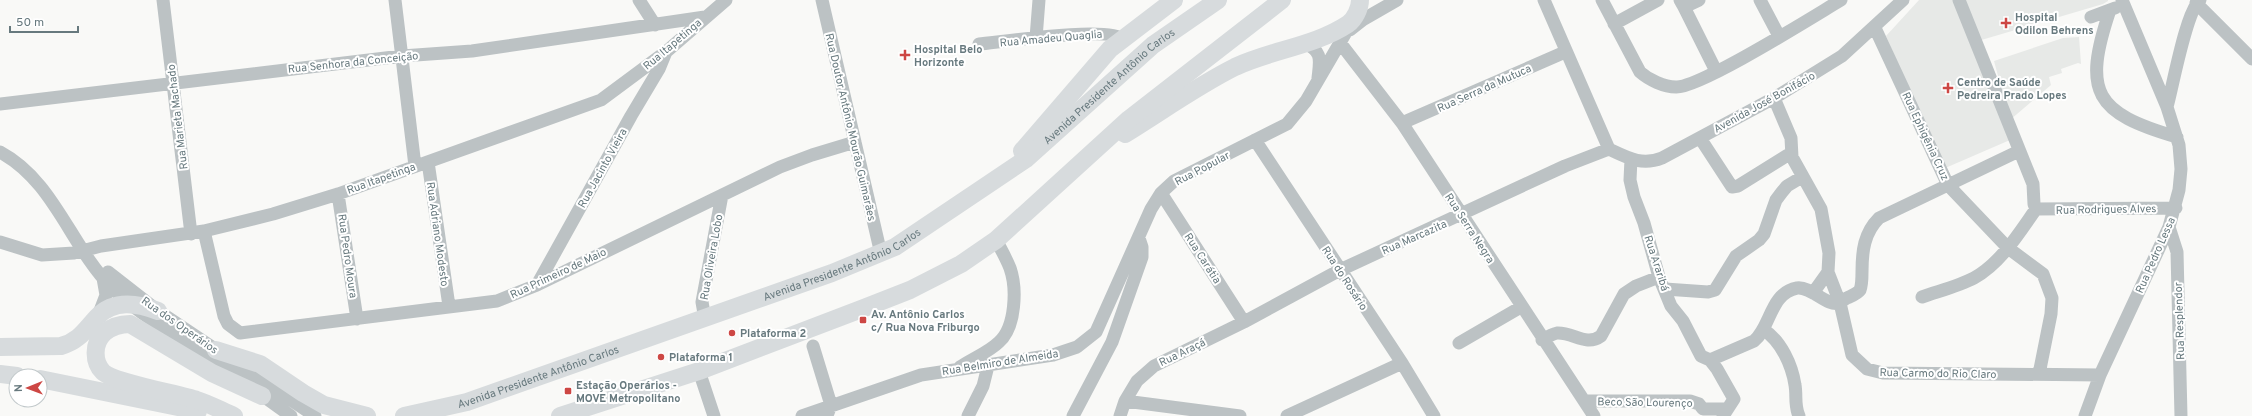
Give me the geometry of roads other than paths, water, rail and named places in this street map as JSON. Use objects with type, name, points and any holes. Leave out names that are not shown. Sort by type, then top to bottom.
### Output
[{"type":"highway","points":[[992,181],[1025,148],[1110,49],[1174,0]]},
{"type":"highway","name":"Avenida Presidente Antônio Carlos","points":[[404,416],[467,402],[705,319],[881,254],[907,240],[1026,159],[1153,45],[1218,0]]},
{"type":"highway","points":[[560,416],[580,412],[699,371],[910,290],[961,264],[996,240],[1129,119],[1282,0]]},
{"type":"highway","points":[[1084,160],[1235,68],[1262,56],[1336,32],[1350,30],[1360,0]]},
{"type":"highway","points":[[0,347],[61,346],[71,343],[80,337],[98,316],[113,307],[128,303],[139,304],[158,311]]},
{"type":"highway","points":[[234,416],[198,400],[120,379],[104,373],[96,361],[96,349],[100,339],[112,328],[130,324],[145,331],[212,373],[262,396]]},
{"type":"highway","points":[[216,350],[260,364],[303,393],[324,404],[367,416]]},
{"type":"highway","points":[[48,381],[223,416]]},
{"type":"street","name":"Rua Marieta Machado","points":[[163,0],[191,234]]},
{"type":"street","points":[[395,0],[415,166]]},
{"type":"street","points":[[639,0],[655,25]]},
{"type":"street","name":"Rua Itapetinga","points":[[0,242],[42,255],[74,253],[101,246],[191,234],[273,214],[338,194],[601,100],[667,51],[726,0]]},
{"type":"street","name":"Rua Doutor Antônio Mourão Guimarães","points":[[822,0],[881,254]]},
{"type":"street","points":[[1036,38],[1039,0]]},
{"type":"street","name":"Rua Popular","points":[[1139,238],[1151,209],[1161,193],[1174,182],[1287,124],[1297,114],[1350,30],[1395,0]]},
{"type":"street","points":[[1544,0],[1565,52],[1609,148]]},
{"type":"street","points":[[1602,0],[1640,72],[1647,78],[1676,87],[1690,84],[1716,71],[1841,0]]},
{"type":"street","points":[[1614,24],[1658,0]]},
{"type":"street","points":[[1699,0],[1682,4],[1716,71]]},
{"type":"street","points":[[1760,0],[1779,36]]},
{"type":"street","name":"Avenida José Bonifácio","points":[[1609,148],[1631,160],[1653,161],[1700,138],[1774,98],[1842,56],[1875,28],[1903,0]]},
{"type":"street","points":[[1922,298],[1974,278],[2008,248],[2036,209],[2034,204],[2034,184],[2019,151],[1959,0]]},
{"type":"street","points":[[2167,106],[2187,28],[2198,2],[2252,59]]},
{"type":"street","points":[[2091,17],[2110,10],[2122,3]]},
{"type":"street","name":"Rua Pedro Lessa","points":[[2085,416],[2100,375],[2169,227],[2176,208],[2181,169],[2181,154],[2167,106],[2122,3]]},
{"type":"street","points":[[2110,10],[2104,29],[2097,74],[2097,87],[2101,96],[2107,105],[2118,113],[2152,130],[2177,137]]},
{"type":"street","name":"Rua Senhora da Conceição","points":[[0,104],[402,56],[472,51],[705,17]]},
{"type":"street","name":"Rua Ephigênia Cruz","points":[[1875,28],[1948,185],[2008,248],[2043,274],[2049,286],[2052,298],[2051,314],[2039,374]]},
{"type":"street","name":"Rua Serra Negra","points":[[1350,30],[1402,123],[1521,308],[1594,416]]},
{"type":"street","name":"Rua Amadeu Quaglia","points":[[978,44],[1092,33],[1112,34],[1122,39]]},
{"type":"street","name":"Rua Popular","points":[[1304,43],[1315,48],[1319,55],[1317,82]]},
{"type":"street","name":"Rua Jacinto Vieira","points":[[537,285],[630,116],[659,69],[667,51]]},
{"type":"street","name":"Rua Serra da Mutuca","points":[[1402,123],[1565,52]]},
{"type":"street","name":"Rua Carmo do Rio Claro","points":[[1774,98],[1791,138],[1791,153],[1802,177],[1821,209],[1829,253],[1828,272],[1840,303],[1852,356],[1859,363],[1874,371],[1883,373],[2100,375]]},
{"type":"street","points":[[1700,138],[1732,187],[1738,186],[1791,153]]},
{"type":"street","name":"Rua do Rosário","points":[[1255,140],[1402,363],[1434,416]]},
{"type":"street","name":"Rua Primeiro de Maio","points":[[204,231],[224,316],[228,324],[240,333],[497,301],[537,285],[780,167],[812,154],[855,142]]},
{"type":"street","name":"Rua Marcazita","points":[[1244,322],[1340,270],[1462,215],[1565,166],[1609,148]]},
{"type":"street","points":[[1710,360],[1754,341],[1764,330],[1769,313],[1787,293],[1797,288],[1804,288],[1830,302],[1840,303],[1860,290],[1862,252],[1873,225],[1888,212],[2019,151]]},
{"type":"street","name":"Rua dos Operários","points":[[0,152],[8,156],[36,180],[69,227],[90,263],[128,303],[240,378],[286,413]]},
{"type":"street","name":"Rua Araribá","points":[[1631,160],[1630,180],[1634,197],[1644,223],[1659,277],[1671,306],[1683,321],[1701,356],[1710,360],[1734,399],[1725,413]]},
{"type":"street","name":"Rua Adriano Modesto","points":[[428,162],[449,306]]},
{"type":"street","points":[[1665,289],[1708,292],[1715,290],[1736,256],[1759,240],[1764,234],[1776,200],[1782,192],[1787,186],[1802,177]]},
{"type":"street","name":"Rua Carátia","points":[[1161,193],[1244,322]]},
{"type":"street","name":"Rua Pedro Moura","points":[[338,194],[357,319]]},
{"type":"street","name":"Rua Oliveira Lobo","points":[[705,319],[702,302],[722,195]]},
{"type":"street","name":"Rua Rodrigues Alves","points":[[2036,209],[2176,208]]},
{"type":"street","name":"Rua dos Operários","points":[[69,227],[82,237],[113,277],[158,311],[315,416]]},
{"type":"street","name":"Rua Resplendor","points":[[2169,227],[2177,252],[2181,416]]},
{"type":"street","points":[[1073,416],[1112,342],[1142,257],[1142,247],[1139,238]]},
{"type":"street","name":"Rua Belmiro de Almeida","points":[[802,416],[829,411],[921,375],[1053,355],[1077,347],[1096,332],[1139,238]]},
{"type":"street","points":[[956,369],[999,342],[1007,330],[1011,315],[1013,284],[1010,269],[996,240]]},
{"type":"street","points":[[1813,293],[1828,272]]},
{"type":"street","points":[[1542,340],[1557,333],[1588,341],[1595,340],[1601,336],[1624,294],[1636,286],[1659,277]]},
{"type":"street","points":[[98,316],[106,295],[103,278]]},
{"type":"street","points":[[1459,343],[1521,308]]},
{"type":"street","name":"Rua Araçá","points":[[1120,416],[1125,401],[1138,381],[1154,366],[1244,322]]},
{"type":"street","points":[[1764,330],[1778,340],[1787,362],[1795,386],[1795,407],[1799,416]]},
{"type":"street","points":[[813,346],[829,411]]},
{"type":"street","points":[[1287,416],[1402,363]]},
{"type":"street","points":[[968,416],[983,386],[988,366]]},
{"type":"street","points":[[699,371],[714,416]]},
{"type":"street","points":[[1125,401],[1240,416]]},
{"type":"street","name":"Beco São Lourenço","points":[[1585,401],[1690,401],[1699,404],[1703,413],[1725,413]]},
{"type":"place","name":"Hospital Odilon Behrens","points":[[2006,23]]},
{"type":"place","name":"Hospital Belo Horizonte","points":[[905,55]]},
{"type":"place","name":"Centro de Saúde Pedreira Prado Lopes","points":[[1948,88]]},
{"type":"place","name":"Av. Antônio Carlos c/ Rua Nova Friburgo","points":[[863,320]]},
{"type":"place","name":"Plataforma 2","points":[[732,333]]},
{"type":"place","name":"Plataforma 1","points":[[661,357]]},
{"type":"place","name":"Estação Operários - MOVE Metropolitano","points":[[568,391]]}]
